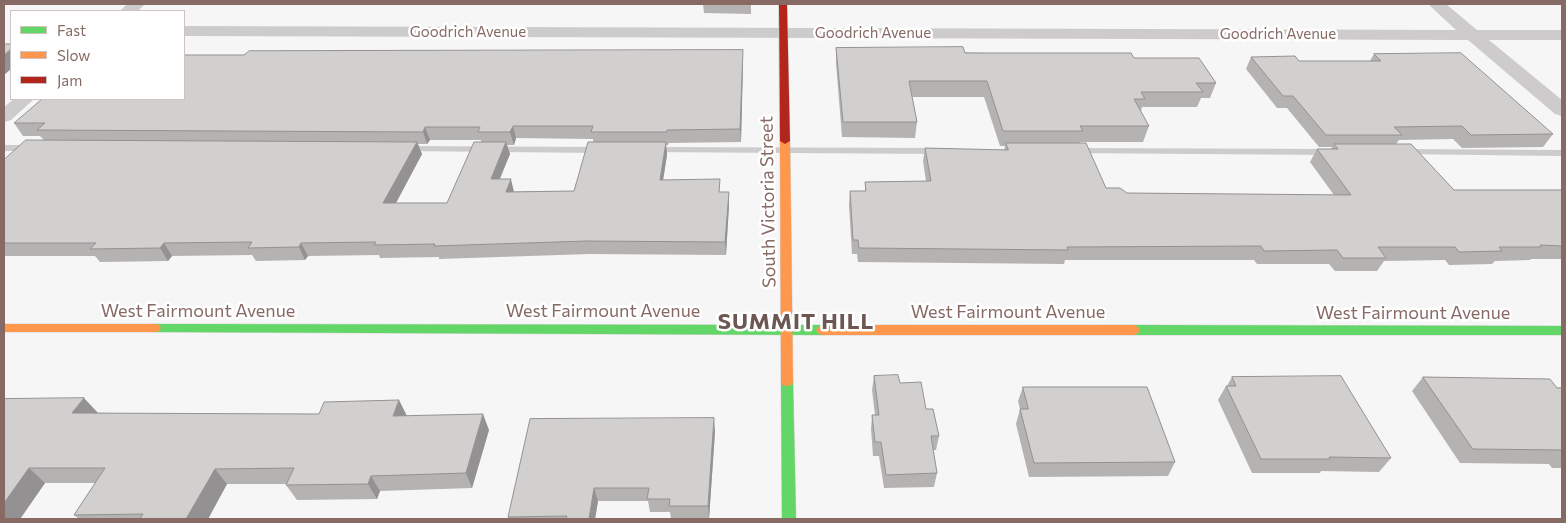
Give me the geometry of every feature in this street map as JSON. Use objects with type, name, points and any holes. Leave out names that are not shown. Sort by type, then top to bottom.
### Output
[{"type":"street","name":"South Victoria Street","points":[[783,4],[789,519]]},
{"type":"street","points":[[1436,4],[1562,110]]},
{"type":"street","name":"Goodrich Avenue","points":[[185,31],[1562,35]]},
{"type":"street","points":[[4,116],[24,100]]},
{"type":"street","name":"West Fairmount Avenue","points":[[4,328],[1562,330]]},
{"type":"lane","points":[[4,148],[44,148]]},
{"type":"lane","points":[[393,149],[613,150]]},
{"type":"lane","points":[[643,150],[947,151]]},
{"type":"lane","points":[[1056,151],[1344,152]]},
{"type":"lane","points":[[1394,152],[1562,153]]},
{"type":"building","points":[[4,44],[10,44],[10,50],[4,55]]},
{"type":"building","points":[[963,47],[965,53],[1131,53],[1134,58],[1199,58],[1216,83],[1196,83],[1203,92],[1141,92],[1145,99],[1134,99],[1149,126],[1080,126],[1083,131],[1003,131],[987,81],[909,81],[917,122],[843,122],[836,48]]},
{"type":"building","points":[[743,50],[740,129],[667,130],[667,132],[591,132],[593,126],[513,126],[510,132],[478,132],[480,127],[425,127],[423,132],[37,130],[45,123],[14,123],[41,100],[185,100],[185,55],[244,55],[249,51]]},
{"type":"building","points":[[1461,53],[1553,134],[1471,135],[1462,126],[1394,127],[1402,135],[1326,135],[1293,96],[1283,96],[1251,57],[1295,56],[1299,61],[1381,61],[1374,54]]},
{"type":"building","points":[[26,140],[417,142],[383,203],[447,203],[474,142],[506,142],[491,179],[511,179],[506,192],[574,191],[588,142],[666,142],[660,180],[720,179],[719,192],[729,192],[725,242],[587,241],[434,246],[435,244],[374,245],[376,242],[301,243],[299,247],[248,248],[252,242],[164,243],[160,248],[90,249],[96,243],[4,243],[4,160]]},
{"type":"building","points":[[1006,143],[1086,143],[1106,188],[1120,188],[1127,193],[1351,195],[1317,149],[1338,149],[1334,144],[1411,144],[1454,190],[1562,190],[1562,246],[1499,247],[1502,251],[1459,252],[1455,247],[1378,247],[1386,258],[1343,258],[1337,250],[1264,251],[1261,246],[1067,247],[1068,250],[859,248],[858,240],[853,240],[850,191],[866,191],[865,182],[931,181],[925,148],[1008,150]]},
{"type":"building","points":[[898,375],[900,383],[921,382],[926,409],[933,409],[939,436],[931,436],[937,473],[886,475],[881,442],[875,442],[872,415],[879,415],[874,376]]},
{"type":"building","points":[[1341,376],[1391,458],[1261,459],[1226,386],[1236,386],[1232,377]]},
{"type":"building","points":[[1423,377],[1550,379],[1557,388],[1562,388],[1562,450],[1473,449]]},
{"type":"building","points":[[1023,387],[1147,387],[1175,462],[1034,463],[1020,409],[1028,409]]},
{"type":"building","points":[[84,398],[72,413],[319,414],[324,402],[399,400],[393,416],[483,414],[466,473],[371,476],[368,484],[286,485],[294,468],[215,469],[186,519],[140,519],[143,514],[74,515],[105,468],[29,468],[4,503],[4,399]]},
{"type":"building","points":[[714,418],[708,506],[669,506],[670,499],[647,499],[649,488],[594,488],[589,519],[566,519],[567,516],[508,517],[530,419]]},
{"type":"traffic: fast","points":[[155,328],[822,330]]},
{"type":"traffic: fast","points":[[1134,330],[1562,331]]},
{"type":"traffic: fast","points":[[787,381],[789,519]]},
{"type":"traffic: slow","points":[[785,141],[787,381]]},
{"type":"traffic: slow","points":[[4,328],[155,328]]},
{"type":"traffic: slow","points":[[822,330],[1134,330]]},
{"type":"traffic: jam","points":[[783,4],[785,141]]},
{"type":"district","name":"SUMMIT HILL","points":[[796,322]]}]
